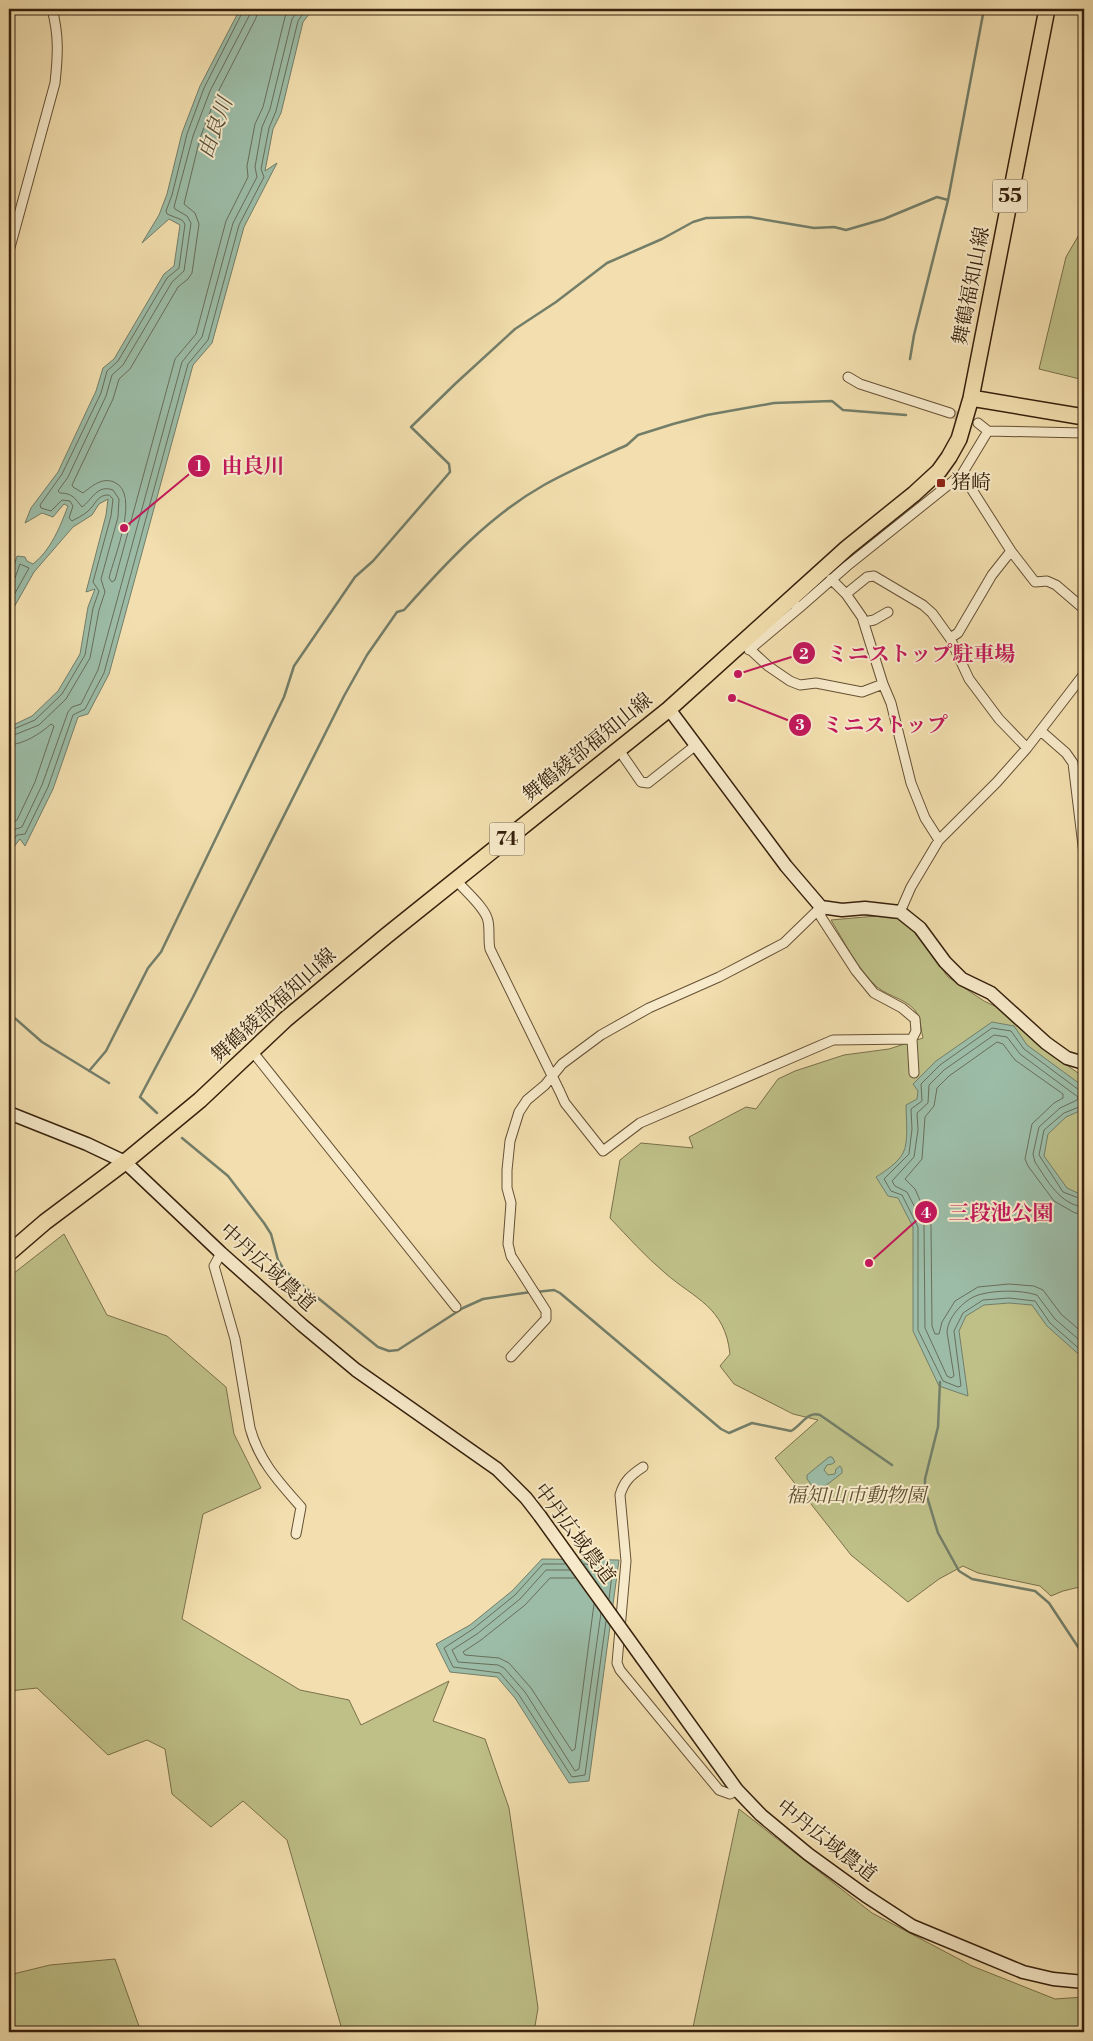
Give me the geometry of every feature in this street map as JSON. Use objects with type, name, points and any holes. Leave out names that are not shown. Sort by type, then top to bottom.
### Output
[{"type":"main road","name":"舞鶴福知山線","points":[[972,391],[1047,9]]},
{"type":"main road","points":[[972,391],[1084,417]]},
{"type":"main road","name":"舞鶴綾部福知山線","points":[[9,1253],[44,1222],[125,1162],[200,1100],[300,1007],[619,750],[746,646],[794,604],[847,548],[939,471],[959,439],[972,391]]},
{"type":"street","points":[[9,251],[56,82],[58,29],[52,9]]},
{"type":"street","points":[[848,377],[860,384],[950,413]]},
{"type":"street","points":[[978,423],[988,430],[1084,433]]},
{"type":"street","points":[[794,604],[831,579],[962,474],[988,430]]},
{"type":"street","points":[[962,474],[1011,551],[1035,582],[1048,581],[1056,585],[1084,609]]},
{"type":"street","points":[[950,638],[958,633],[992,576],[1011,551]]},
{"type":"street","points":[[846,594],[867,577],[874,576],[923,605],[950,638],[969,679],[998,719],[1027,748]]},
{"type":"street","points":[[831,579],[846,594],[864,622],[883,684],[891,703],[911,783],[925,818],[939,840]]},
{"type":"street","points":[[864,622],[874,620],[888,612]]},
{"type":"street","points":[[746,646],[790,681],[800,685],[816,683],[862,692],[883,684]]},
{"type":"street","points":[[900,912],[911,887],[939,840],[997,782],[1042,732],[1084,674]]},
{"type":"street","points":[[669,709],[786,866],[821,906],[842,910],[865,908],[900,912],[920,928],[945,962],[962,980],[991,993],[1046,1043],[1067,1058],[1084,1063]]},
{"type":"street","points":[[1042,732],[1066,752],[1073,763],[1084,854]]},
{"type":"street","points":[[619,750],[641,782],[648,783],[696,745]]},
{"type":"street","points":[[456,880],[482,909],[488,921],[490,949],[565,1103],[603,1151],[640,1123],[834,1040],[912,1038]]},
{"type":"street","points":[[821,906],[821,917],[856,971],[874,993],[902,1008],[915,1019],[916,1031],[912,1038],[914,1073]]},
{"type":"street","points":[[511,1357],[546,1319],[546,1311],[536,1292],[511,1256],[508,1244],[511,1203],[507,1188],[506,1170],[510,1141],[519,1112],[527,1100],[545,1085],[552,1075],[573,1054],[601,1035],[649,1008],[719,977],[784,943],[821,906]]},
{"type":"street","points":[[252,1051],[456,1307]]},
{"type":"street","name":"中丹広域農道","points":[[9,1113],[87,1144],[125,1162],[221,1253],[356,1370],[497,1469],[526,1498],[540,1516],[737,1790],[761,1815],[808,1854],[866,1896],[912,1926],[1023,1972],[1053,1979],[1084,1982]]},
{"type":"street","points":[[221,1253],[214,1266],[236,1339],[250,1428],[254,1441],[272,1474],[301,1507],[296,1534]]},
{"type":"street","points":[[643,1467],[631,1475],[623,1484],[620,1495],[626,1561],[618,1663],[620,1670],[719,1790],[730,1794],[737,1790]]},
{"type":"green space","points":[[1084,190],[1084,380],[1039,369],[1066,257],[1080,233],[1081,198]]},
{"type":"green space","name":"福知山市動物園","points":[[876,916],[901,918],[915,933],[948,977],[984,1001],[1003,1010],[1042,1048],[1084,1077],[1084,1586],[1051,1596],[1040,1586],[978,1573],[963,1566],[939,1579],[908,1602],[851,1555],[775,1458],[818,1420],[793,1414],[734,1384],[720,1366],[730,1354],[722,1325],[715,1315],[707,1306],[658,1267],[610,1218],[620,1160],[641,1143],[693,1148],[689,1137],[746,1107],[756,1109],[778,1079],[795,1071],[844,1055],[889,1049],[923,1038],[919,1018],[915,1010],[905,1002],[877,987],[870,980],[863,972],[831,920]]},
{"type":"green space","points":[[64,1234],[107,1315],[167,1336],[226,1387],[234,1434],[261,1488],[203,1514],[182,1619],[300,1690],[349,1700],[361,1725],[449,1681],[433,1721],[485,1739],[509,1808],[538,2008],[534,2032],[346,2032],[341,2026],[287,1840],[243,1801],[211,1827],[172,1794],[165,1749],[147,1740],[108,1755],[37,1688],[9,1691],[9,1277]]},
{"type":"green space","points":[[739,1809],[872,1913],[972,1966],[1055,1999],[1084,1997],[1084,2032],[692,2032]]},
{"type":"green space","points":[[115,1959],[141,2032],[31,2032],[30,2029],[9,2028],[9,1975],[50,1965]]},
{"type":"water","points":[[240,9],[313,9],[303,22],[281,113],[273,129],[265,171],[277,163],[244,227],[212,343],[193,365],[109,674],[88,714],[78,717],[53,789],[25,846],[20,839],[9,853],[9,727],[32,716],[58,691],[80,654],[88,607],[95,589],[86,592],[106,515],[108,499],[99,504],[92,515],[73,527],[34,572],[9,616],[9,583],[17,556],[25,557],[27,561],[33,564],[45,552],[54,538],[68,506],[64,504],[53,517],[42,513],[25,523],[31,508],[58,472],[96,391],[103,368],[114,359],[164,274],[174,266],[180,225],[169,219],[142,243],[159,215],[167,194],[182,133],[200,86]]},
{"type":"water","points":[[992,1022],[1014,1026],[1027,1045],[1084,1087],[1084,1109],[1066,1117],[1048,1134],[1044,1156],[1067,1188],[1084,1196],[1084,1359],[1047,1326],[1032,1305],[1009,1303],[984,1305],[966,1316],[959,1331],[968,1396],[939,1386],[913,1331],[913,1227],[898,1198],[888,1196],[876,1177],[895,1163],[905,1149],[907,1137],[906,1105],[917,1099],[918,1091],[913,1084],[936,1061]]},
{"type":"water","points":[[829,1457],[832,1457],[835,1462],[827,1465],[824,1470],[828,1475],[835,1474],[836,1469],[840,1466],[842,1473],[816,1491],[807,1479],[807,1475]]},
{"type":"water","points":[[542,1559],[619,1560],[589,1781],[569,1783],[515,1698],[497,1677],[450,1672],[436,1644],[470,1625],[512,1591]]},
{"type":"waterway","points":[[910,359],[914,335],[948,200],[984,9]]},
{"type":"waterway","points":[[89,1071],[106,1051],[148,968],[161,952],[284,697],[294,666],[355,577],[373,561],[450,472],[449,464],[411,427],[515,329],[556,302],[607,263],[662,239],[693,222],[706,218],[749,217],[814,228],[834,227],[846,230],[884,219],[937,197],[948,200]]},
{"type":"waterway","points":[[157,1113],[140,1097],[193,997],[344,696],[367,655],[397,612],[404,610],[469,542],[505,511],[544,485],[627,445],[638,435],[673,424],[707,415],[774,403],[832,401],[843,410],[906,415]]},
{"type":"waterway","points":[[9,1013],[42,1042],[109,1083]]},
{"type":"waterway","points":[[182,1138],[228,1176],[271,1234],[278,1260],[285,1271],[378,1347],[389,1351],[398,1350],[463,1308],[483,1299],[531,1292]]},
{"type":"waterway","points":[[536,1292],[554,1290],[560,1293],[721,1429],[729,1433],[752,1423],[791,1431],[808,1417],[815,1414],[820,1415],[892,1465]]},
{"type":"waterway","points":[[940,1382],[938,1427],[925,1479],[925,1490],[938,1533],[959,1571],[972,1579],[1035,1591],[1049,1603],[1084,1656]]},
{"type":"tunnel","points":[[950,413],[978,423]]},
{"type":"place","name":"猪崎","points":[[941,483]]},
{"type":"place","name":"由良川","points":[[124,528]]},
{"type":"place","name":"ミニストップ駐車場","points":[[738,674]]},
{"type":"place","name":"ミニストップ","points":[[732,698]]},
{"type":"place","name":"三段池公園","points":[[869,1263]]}]
